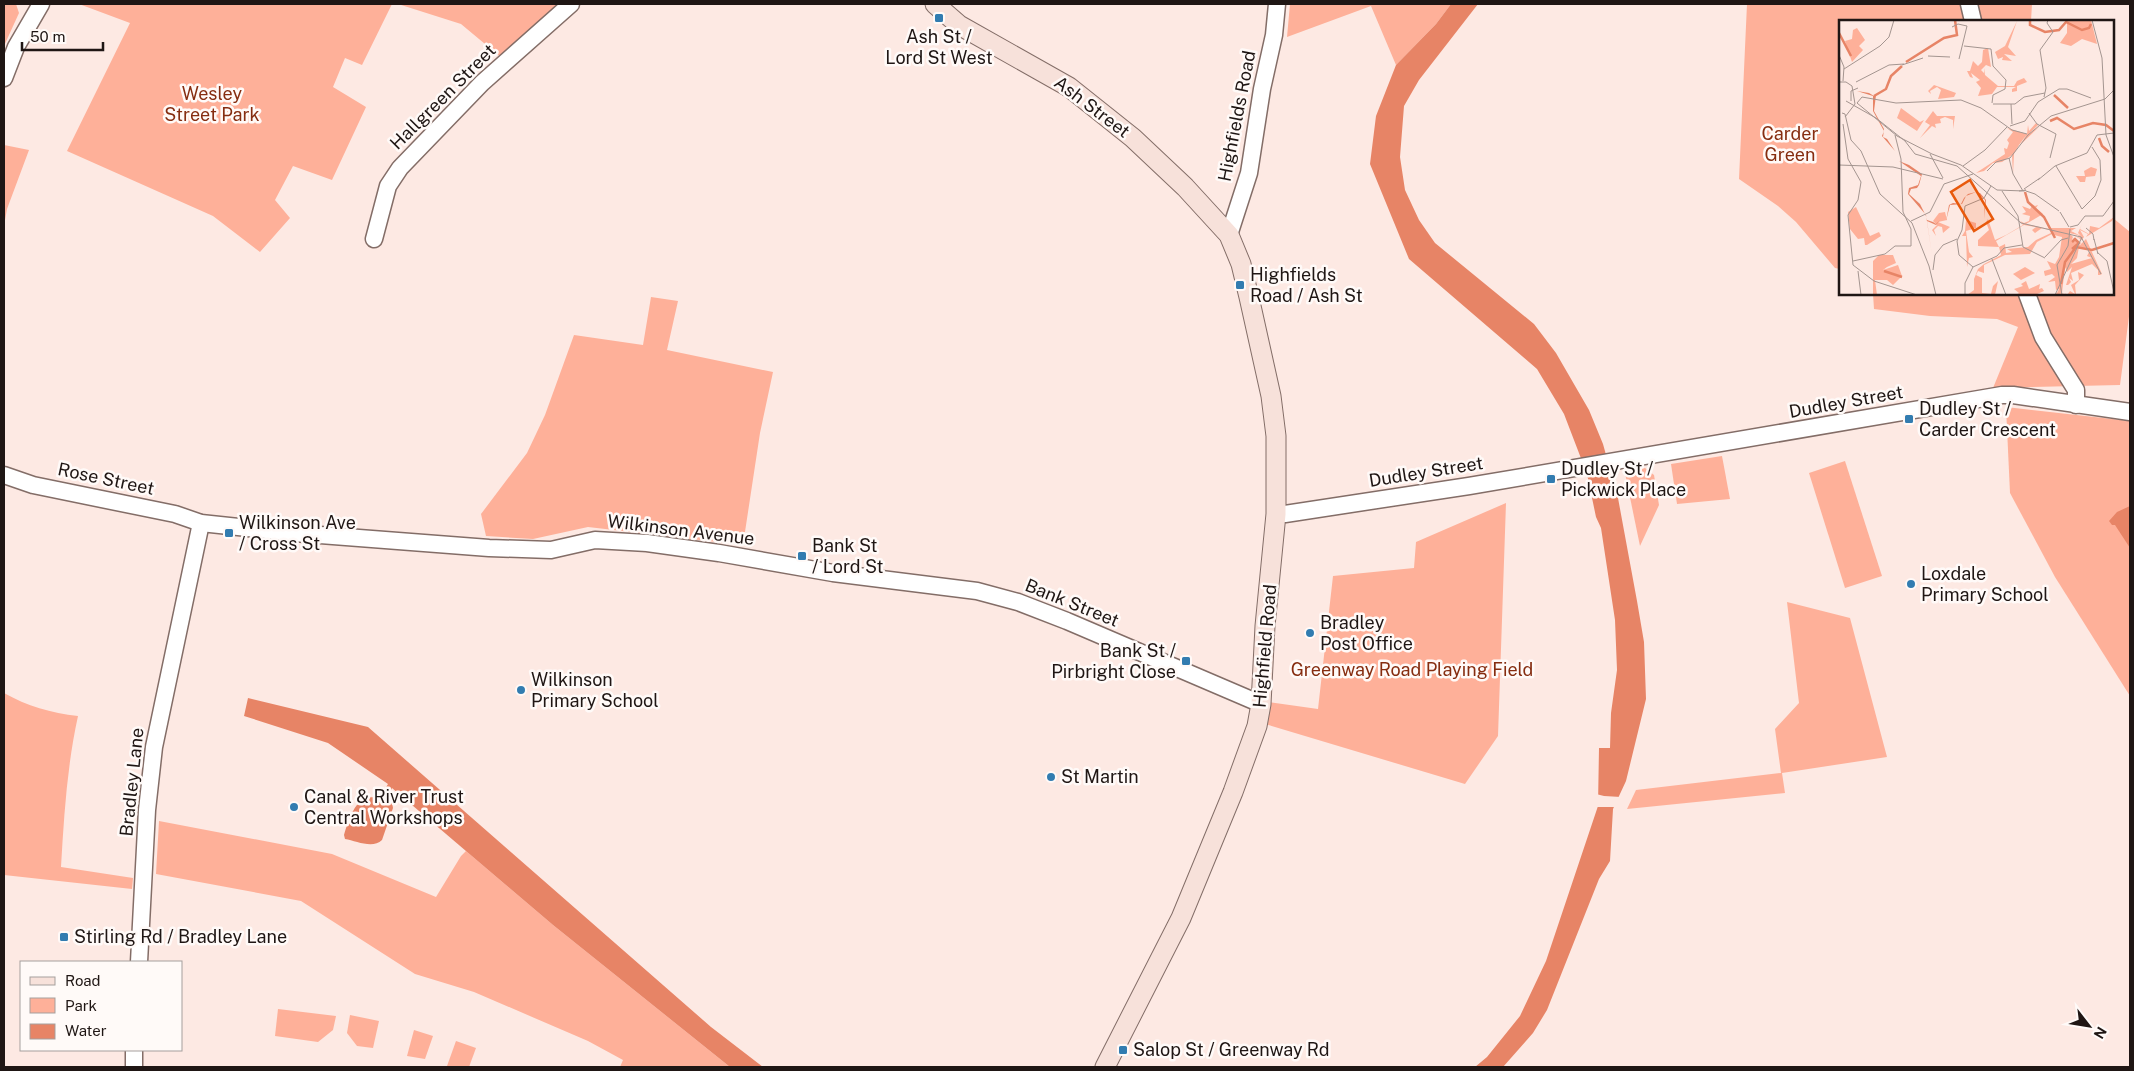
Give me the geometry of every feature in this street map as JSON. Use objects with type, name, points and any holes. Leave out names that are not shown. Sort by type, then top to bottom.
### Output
[{"type":"main road","name":"Ash Street","points":[[935,4],[959,25],[1069,87],[1133,138],[1185,187],[1229,235]]},
{"type":"main road","name":"Highfield Road","points":[[1105,1067],[1120,1034],[1181,918],[1233,792],[1257,726],[1261,704],[1265,626],[1276,514],[1276,436],[1271,396],[1249,297],[1240,264],[1229,235]]},
{"type":"street","points":[[4,78],[16,48],[41,4]]},
{"type":"street","name":"Hallgreen Street","points":[[374,239],[388,186],[400,168],[482,83],[571,4]]},
{"type":"street","name":"Highfields Road","points":[[1229,235],[1249,173],[1262,89],[1274,35],[1277,4]]},
{"type":"street","points":[[1969,4],[1973,20]]},
{"type":"street","points":[[2027,295],[2043,337],[2076,390],[2076,405]]},
{"type":"street","name":"Dudley Street","points":[[1276,514],[1333,507],[2002,395],[2130,412]]},
{"type":"street","name":"Rose Street","points":[[4,475],[33,485],[175,514],[201,523]]},
{"type":"street","name":"Wilkinson Avenue","points":[[201,523],[294,533],[489,548],[551,550],[595,540],[647,543],[719,553],[833,573],[977,591]]},
{"type":"street","name":"Bradley Lane","points":[[139,961],[147,810],[154,747],[201,523]]},
{"type":"street","name":"Bank Street","points":[[977,591],[1018,602],[1067,621],[1261,704]]},
{"type":"street","points":[[134,1051],[134,1067]]},
{"type":"green space","points":[[4,4],[16,4],[19,13],[4,46]]},
{"type":"green space","name":"Wesley Street Park","points":[[79,4],[392,4],[362,65],[345,58],[333,87],[366,107],[332,180],[293,166],[275,200],[290,218],[260,252],[213,216],[67,151],[130,23]]},
{"type":"green space","points":[[398,4],[562,4],[503,59],[461,24]]},
{"type":"green space","points":[[1290,4],[1451,4],[1436,24],[1396,65],[1371,6],[1287,37]]},
{"type":"green space","name":"Carder Green","points":[[1747,4],[2032,4],[2031,20],[1839,20],[1839,269],[1835,268],[1796,222],[1778,206],[1739,179]]},
{"type":"green space","points":[[4,145],[29,150],[7,209],[4,226]]},
{"type":"green space","points":[[2114,219],[2130,232],[2130,309],[2120,385],[1993,388],[2018,327],[1997,319],[1930,316],[1874,309],[1873,295],[2114,295]]},
{"type":"green space","points":[[651,297],[678,301],[667,350],[773,372],[760,433],[743,545],[588,527],[533,539],[486,536],[481,514],[527,453],[545,415],[574,335],[643,345]]},
{"type":"green space","points":[[2006,407],[2130,421],[2130,696],[2055,577],[2010,493]]},
{"type":"green space","points":[[1722,456],[1730,499],[1677,504],[1671,464]]},
{"type":"green space","points":[[1845,461],[1882,576],[1845,588],[1809,473]]},
{"type":"green space","points":[[1645,468],[1654,475],[1659,505],[1640,546],[1625,473]]},
{"type":"green space","name":"Greenway Road Playing Field","points":[[1506,503],[1498,736],[1465,784],[1265,724],[1269,702],[1318,709],[1333,576],[1414,568],[1416,542]]},
{"type":"green space","points":[[1787,602],[1850,618],[1887,757],[1782,773],[1785,793],[1627,809],[1636,790],[1781,773],[1775,729],[1799,703]]},
{"type":"green space","points":[[4,693],[21,702],[40,708],[78,716],[69,772],[61,867],[133,878],[132,889],[4,875]]},
{"type":"green space","points":[[159,821],[332,854],[436,897],[466,851],[553,925],[730,1067],[620,1067],[623,1060],[588,1041],[474,992],[415,974],[301,901],[156,874]]},
{"type":"green space","points":[[278,1009],[336,1016],[333,1030],[318,1042],[275,1036]]},
{"type":"green space","points":[[350,1015],[379,1021],[373,1048],[357,1046],[347,1033]]},
{"type":"green space","points":[[414,1030],[433,1036],[425,1059],[407,1056]]},
{"type":"green space","points":[[456,1041],[476,1048],[469,1067],[447,1066]]},
{"type":"water","points":[[1451,4],[1478,4],[1419,80],[1404,106],[1400,157],[1405,190],[1419,220],[1435,243],[1534,324],[1556,353],[1589,410],[1603,444],[1618,498],[1644,642],[1646,699],[1626,781],[1613,809],[1610,861],[1599,879],[1547,1010],[1533,1033],[1503,1067],[1475,1067],[1487,1057],[1520,1016],[1546,961],[1598,806],[1599,748],[1610,748],[1611,713],[1617,670],[1615,620],[1601,528],[1596,517],[1587,474],[1564,414],[1537,369],[1409,259],[1370,164],[1376,116],[1396,65],[1436,24]]},
{"type":"water","points":[[2130,506],[2130,548],[2115,525],[2112,525],[2109,521],[2117,512]]},
{"type":"water","points":[[248,698],[368,727],[711,1027],[763,1067],[730,1067],[553,925],[392,788],[390,792],[393,808],[382,840],[378,843],[369,844],[345,839],[346,828],[355,808],[365,799],[371,797],[379,799],[388,784],[328,743],[244,716]]},
{"type":"pier","points":[[1596,794],[1621,797],[1617,807],[1595,807]]},
{"type":"place","name":"Ash St / Lord St West","points":[[939,18]]},
{"type":"place","name":"Highfields Road / Ash St","points":[[1240,285]]},
{"type":"place","name":"Dudley St / Carder Crescent","points":[[1909,419]]},
{"type":"place","name":"Dudley St / Pickwick Place","points":[[1551,479]]},
{"type":"place","name":"Wilkinson Ave / Cross St","points":[[229,533]]},
{"type":"place","name":"Bank St / Lord St","points":[[802,556]]},
{"type":"place","name":"Loxdale Primary School","points":[[1911,584]]},
{"type":"place","name":"Bradley Post Office","points":[[1310,633]]},
{"type":"place","name":"Bank St / Pirbright Close","points":[[1186,661]]},
{"type":"place","name":"Wilkinson Primary School","points":[[521,690]]},
{"type":"place","name":"St Martin","points":[[1051,777]]},
{"type":"place","name":"Canal & River Trust Central Workshops","points":[[294,807]]},
{"type":"place","name":"Stirling Rd / Bradley Lane","points":[[64,937]]},
{"type":"place","name":"Salop St / Greenway Rd","points":[[1123,1050]]}]
